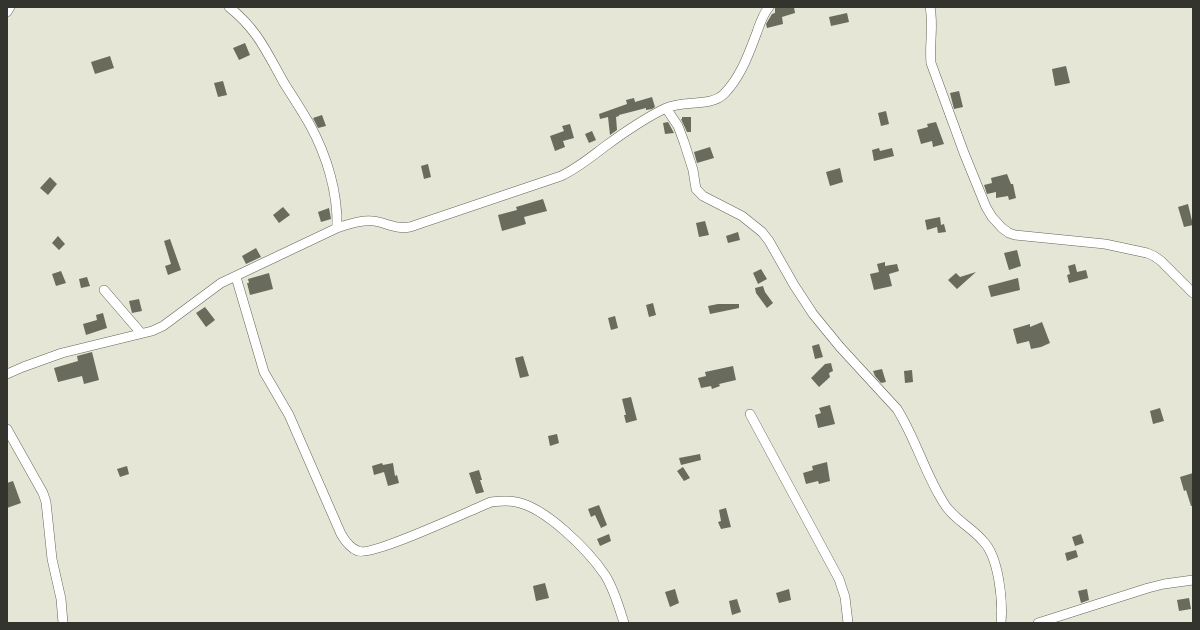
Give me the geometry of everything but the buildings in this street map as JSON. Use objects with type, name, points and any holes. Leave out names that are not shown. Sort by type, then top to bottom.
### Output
[{"type":"street","points":[[7,12],[10,7]]},
{"type":"street","points":[[229,7],[243,19],[258,36],[317,139],[328,169],[336,201],[337,228]]},
{"type":"street","points":[[7,374],[23,366],[62,353],[152,331],[163,326],[215,288],[337,228],[369,221],[378,221],[402,228],[410,227],[553,180],[576,168],[633,127],[666,108],[679,104],[713,101],[724,94],[733,84],[744,63],[764,15],[769,7]]},
{"type":"street","points":[[930,7],[932,24],[930,54],[932,68],[977,186],[986,207],[997,223],[1009,233],[1105,244],[1147,253],[1161,261],[1193,293]]},
{"type":"street","points":[[666,108],[678,126],[690,158],[696,189],[703,196],[742,216],[766,237],[813,314],[840,347],[897,409],[903,418],[924,467],[948,509],[984,541],[990,549],[994,560],[998,582],[1001,623]]},
{"type":"street","points":[[236,277],[264,372],[289,415],[341,534],[348,545],[358,552],[366,552],[400,541],[492,502],[503,500],[517,502],[528,506],[552,520],[591,558],[605,575],[624,623]]},
{"type":"street","points":[[104,290],[141,333]]},
{"type":"street","points":[[750,414],[839,579],[846,597],[848,623]]},
{"type":"street","points":[[7,429],[43,493],[46,502],[52,559],[61,599],[63,623]]},
{"type":"street","points":[[1038,623],[1148,588],[1193,580]]}]
